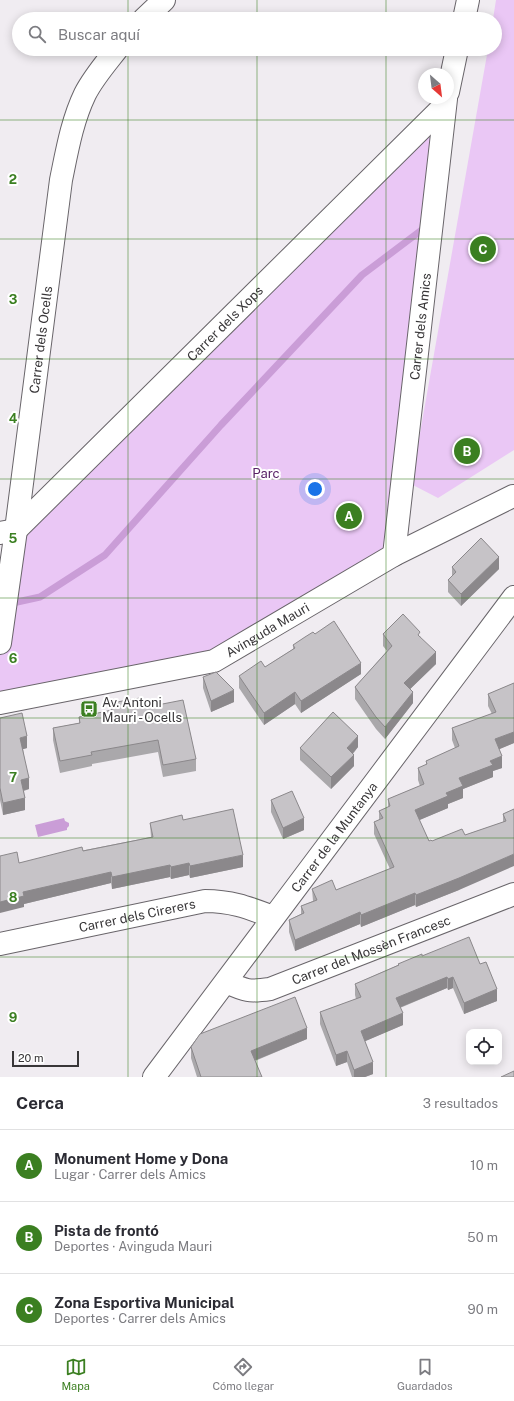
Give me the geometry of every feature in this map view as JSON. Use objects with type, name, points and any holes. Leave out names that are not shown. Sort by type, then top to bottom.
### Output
[{"type":"street","points":[[151,12],[164,0]]},
{"type":"street","points":[[465,12],[468,0]]},
{"type":"street","name":"Carrer dels Ocells","points":[[0,643],[8,532],[61,180],[73,126],[85,94],[111,56]]},
{"type":"street","name":"Carrer dels Amics","points":[[453,68],[456,56]]},
{"type":"street","name":"Carrer dels Xops","points":[[8,532],[441,104]]},
{"type":"street","name":"Carrer dels Amics","points":[[394,555],[446,104]]},
{"type":"street","name":"Avinguda Mauri","points":[[0,703],[214,661],[394,555],[514,495]]},
{"type":"street","name":"Carrer de la Muntanya","points":[[154,1077],[514,596]]},
{"type":"street","name":"Carrer del Mossèn Francesc","points":[[226,982],[242,989],[254,991],[270,989],[514,894]]},
{"type":"street","name":"Carrer dels Cirerers","points":[[0,944],[206,901],[221,901],[240,904],[273,917]]},
{"type":"green space","points":[[496,0],[514,0],[514,450],[438,498],[411,484],[487,56],[502,56],[502,12],[494,12]]},
{"type":"green space","name":"Parc","points":[[445,105],[394,555],[214,661],[0,703],[0,643],[16,530]]},
{"type":"shaded area","points":[[64,818],[65,821],[69,823],[67,830],[38,837],[35,825]]},
{"type":"building","points":[[481,538],[499,557],[461,594],[448,580],[456,572],[452,567]]},
{"type":"building","points":[[403,614],[420,632],[418,635],[436,652],[404,683],[413,692],[385,727],[355,687],[392,646],[383,634]]},
{"type":"building","points":[[334,621],[361,663],[301,701],[295,692],[264,713],[239,676],[261,661],[265,667],[295,648],[293,645],[305,637],[313,632],[315,634]]},
{"type":"building","points":[[216,672],[234,690],[211,701],[203,677]]},
{"type":"building","points":[[514,683],[514,732],[495,739],[502,756],[490,761],[493,765],[459,778],[463,786],[446,793],[448,796],[415,810],[429,841],[432,841],[462,829],[465,835],[506,821],[503,814],[514,809],[514,854],[416,895],[415,893],[361,915],[360,912],[295,940],[289,920],[304,913],[301,906],[317,900],[312,889],[332,880],[336,890],[394,867],[374,822],[383,818],[379,811],[390,806],[388,799],[424,784],[418,768],[427,764],[426,761],[459,746],[452,728],[496,712],[488,694]]},
{"type":"building","points":[[140,698],[142,708],[183,700],[196,759],[163,765],[158,740],[91,752],[92,755],[60,761],[53,728],[80,723],[79,717],[112,710],[111,703]]},
{"type":"building","points":[[333,712],[358,736],[347,748],[354,755],[331,777],[300,748]]},
{"type":"building","points":[[22,713],[27,736],[20,738],[29,778],[21,780],[25,798],[3,803],[0,788],[0,718]]},
{"type":"building","points":[[292,791],[304,818],[283,828],[271,800]]},
{"type":"building","points":[[233,809],[243,855],[190,866],[189,863],[171,867],[170,865],[112,877],[111,872],[23,892],[24,896],[0,902],[0,856],[17,852],[19,863],[82,847],[83,851],[153,837],[150,823],[182,815],[183,820]]},
{"type":"building","points":[[469,937],[480,964],[486,962],[497,989],[464,1003],[453,977],[448,979],[447,977],[396,998],[403,1013],[361,1031],[373,1062],[354,1070],[347,1051],[336,1055],[320,1012],[361,997],[355,984],[422,954],[422,956]]},
{"type":"building","points":[[295,997],[307,1028],[251,1051],[262,1077],[201,1077],[191,1047],[200,1034]]},
{"type":"building","points":[[514,1071],[514,1077],[501,1077]]},
{"type":"waterway","points":[[8,604],[40,597],[105,555],[221,425],[362,275],[427,226]]},
{"type":"place","name":"Zona Esportiva Municipal","points":[[483,249]]},
{"type":"place","name":"Pista de frontó","points":[[467,451]]},
{"type":"place","name":"Monument Home y Dona","points":[[349,516]]},
{"type":"place","name":"Av. Antoni Mauri - Ocells","points":[[89,709]]}]
